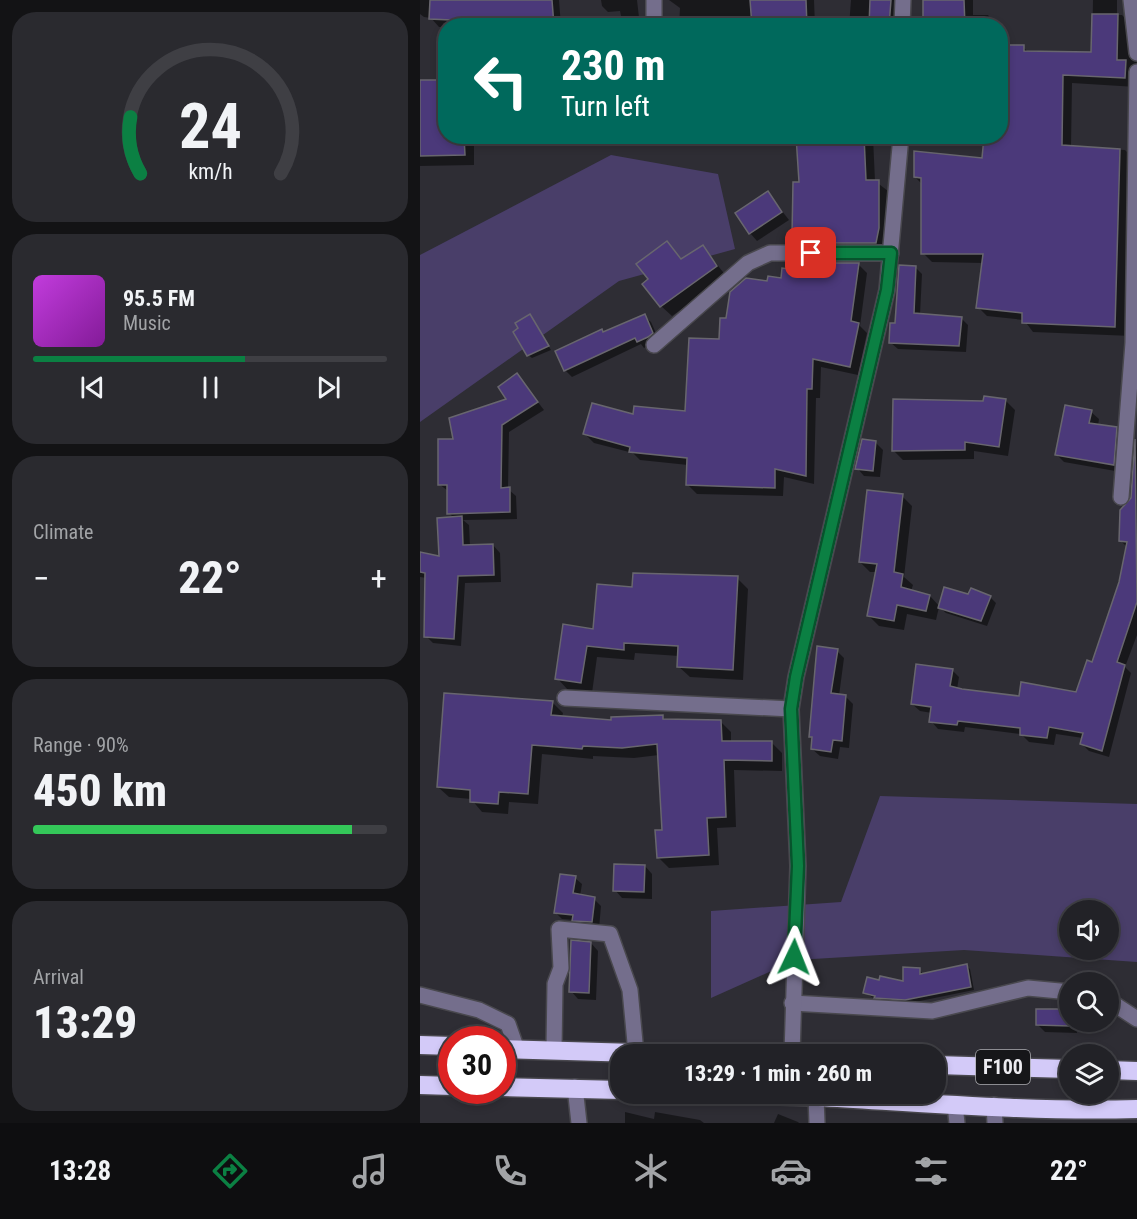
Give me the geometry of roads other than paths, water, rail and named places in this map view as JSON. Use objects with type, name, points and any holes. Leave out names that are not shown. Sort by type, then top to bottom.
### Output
[{"type":"highway","points":[[420,1045],[438,1046]]},
{"type":"highway","points":[[516,1049],[610,1052]]},
{"type":"highway","name":"F100","points":[[946,1065],[1059,1069]]},
{"type":"highway","points":[[1119,1070],[1137,1071]]},
{"type":"highway","points":[[420,1085],[438,1086]]},
{"type":"highway","points":[[516,1087],[610,1089]]},
{"type":"highway","name":"F100","points":[[874,1104],[956,1114],[1055,1117],[1137,1109]]},
{"type":"street","points":[[654,0],[654,18]]},
{"type":"street","points":[[902,18],[903,0]]},
{"type":"street","points":[[1131,0],[1137,53]]},
{"type":"street","points":[[1121,498],[1133,343],[1137,72]]},
{"type":"street","points":[[792,1044],[798,866],[791,709],[796,677],[887,290],[900,144]]},
{"type":"street","points":[[654,345],[748,263],[771,253],[891,253]]},
{"type":"street","points":[[565,698],[791,709]]},
{"type":"street","points":[[554,1049],[555,984],[561,968],[559,928],[610,933],[630,990],[635,1044]]},
{"type":"street","points":[[792,1003],[932,1011],[1028,988],[1059,991]]},
{"type":"street","points":[[420,995],[479,1010],[508,1026]]},
{"type":"street","points":[[1119,1007],[1137,1018]]},
{"type":"street","points":[[575,1087],[579,1123]]},
{"type":"street","points":[[816,1104],[817,1123]]}]
